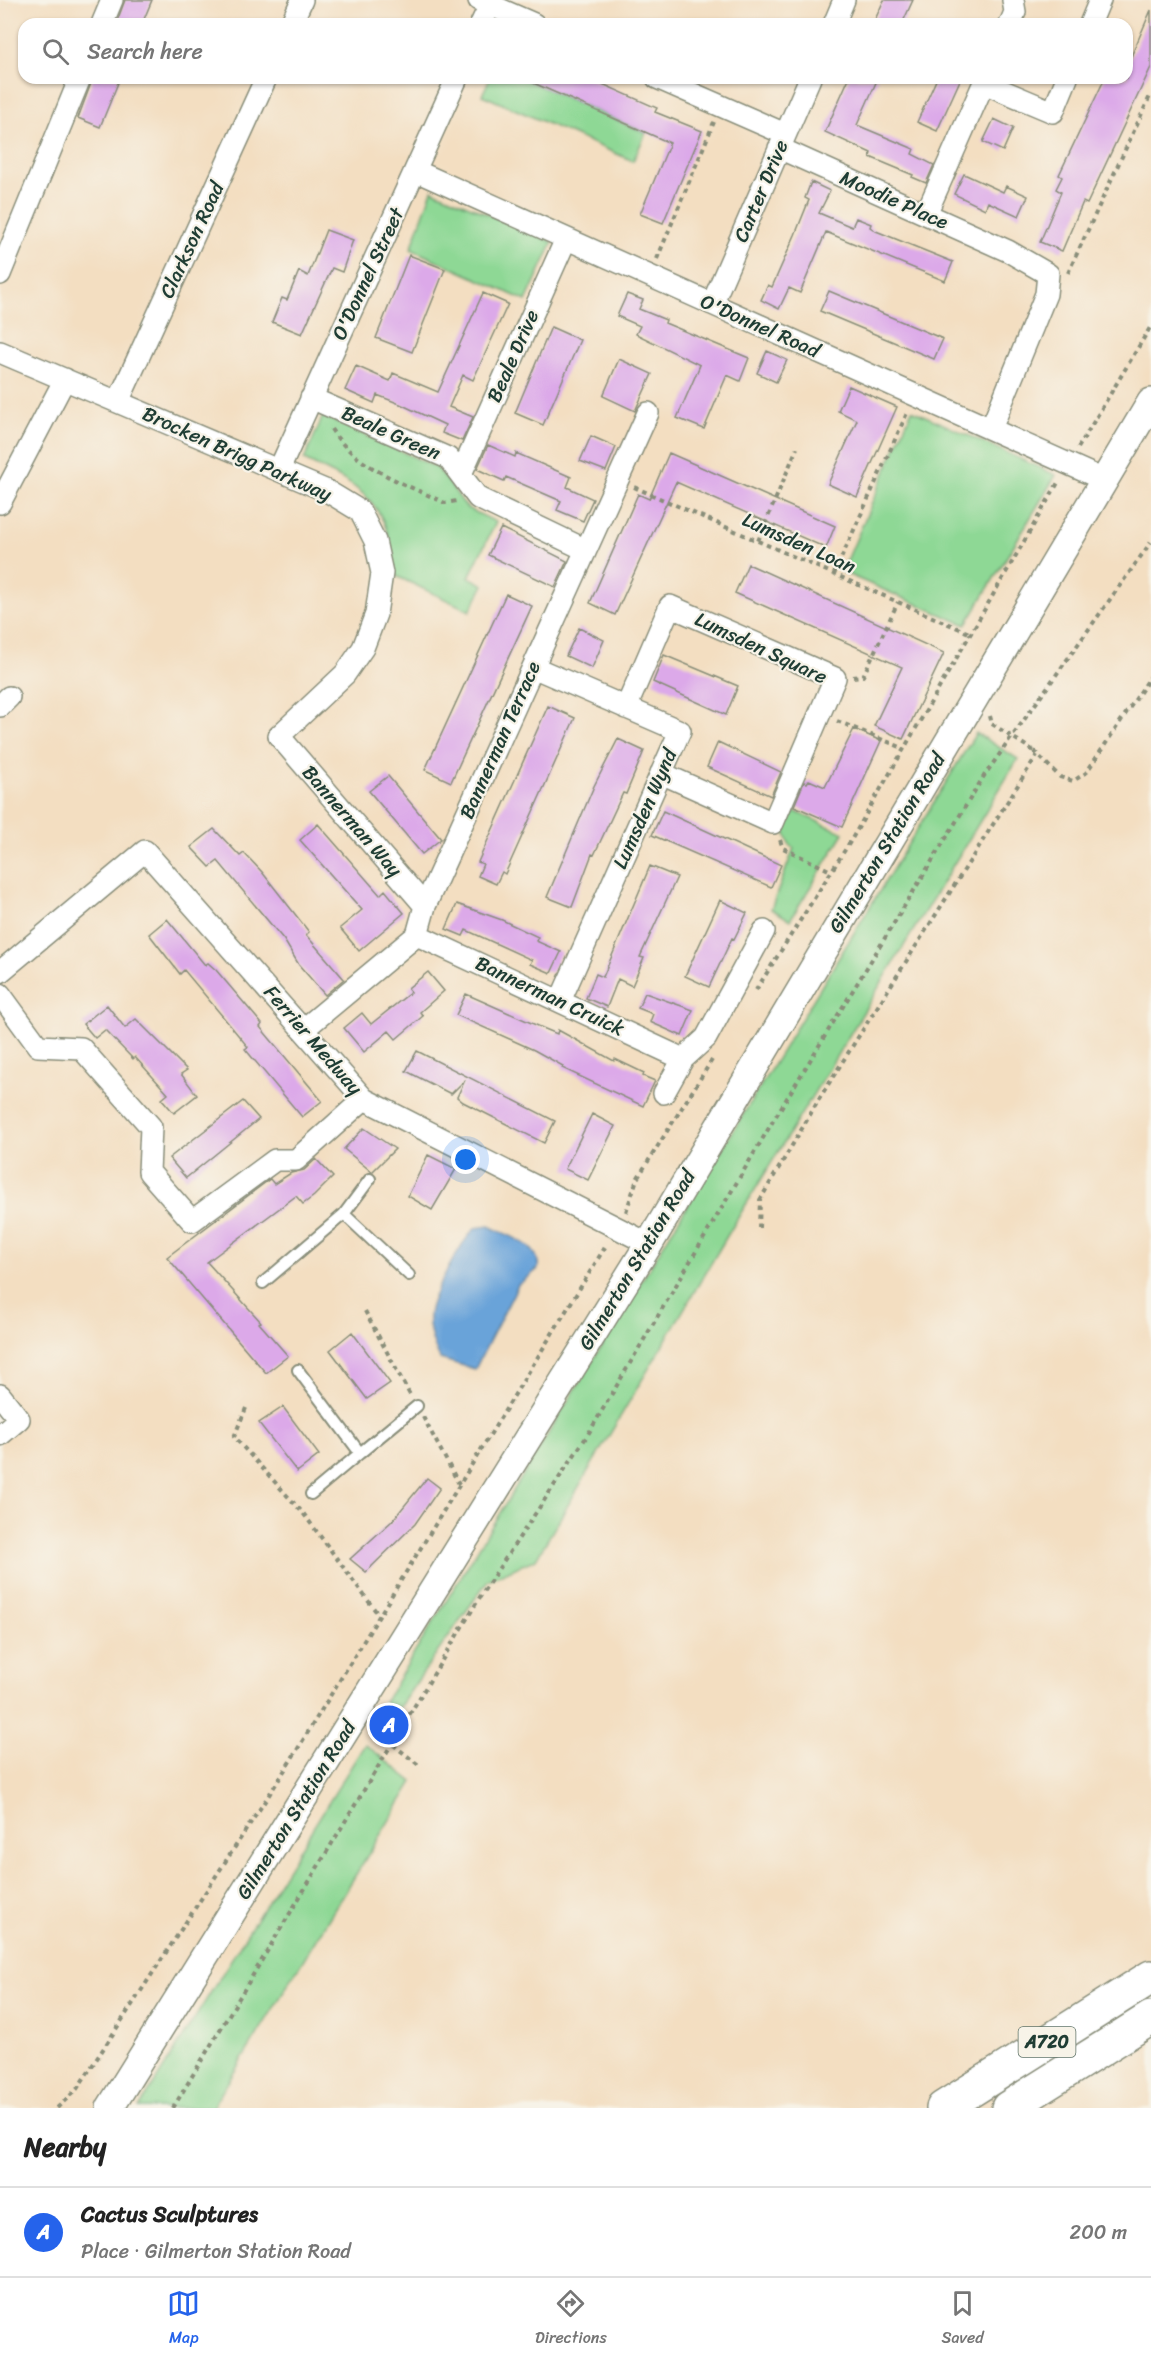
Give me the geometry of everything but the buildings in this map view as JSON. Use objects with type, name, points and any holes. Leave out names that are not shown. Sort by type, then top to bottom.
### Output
[{"type":"highway","name":"A720","points":[[943,2108],[1151,1977]]},
{"type":"highway","name":"A720","points":[[1008,2108],[1151,2018]]},
{"type":"street","points":[[104,18],[112,0]]},
{"type":"street","points":[[294,18],[302,0]]},
{"type":"street","points":[[836,18],[844,0]]},
{"type":"street","points":[[1012,18],[1015,12],[1013,0]]},
{"type":"street","points":[[1092,18],[1100,0]]},
{"type":"street","points":[[483,10],[512,18]]},
{"type":"street","points":[[0,274],[78,84]]},
{"type":"street","name":"Clarkson Road","points":[[118,402],[263,84]]},
{"type":"street","name":"O'Donnel Street","points":[[279,470],[454,84]]},
{"type":"street","name":"Moodie Place","points":[[670,84],[720,106],[782,141],[926,214],[1008,250],[1048,274],[1046,294]]},
{"type":"street","name":"Carter Drive","points":[[712,304],[807,84]]},
{"type":"street","points":[[926,214],[983,84]]},
{"type":"street","points":[[994,84],[1053,112],[1065,84]]},
{"type":"street","name":"O'Donnel Road","points":[[416,171],[1104,480]]},
{"type":"street","name":"Beale Drive","points":[[461,474],[566,238]]},
{"type":"street","points":[[991,429],[1046,294]]},
{"type":"street","name":"Brocken Brigg Parkway","points":[[0,352],[327,491],[360,512],[375,541],[382,573],[376,614],[363,648],[345,674],[279,736]]},
{"type":"street","points":[[0,503],[65,379]]},
{"type":"street","name":"Beale Green","points":[[311,398],[448,458],[478,498],[586,550]]},
{"type":"street","name":"Gilmerton Station Road","points":[[110,2108],[144,2057],[649,1244],[1151,402]]},
{"type":"street","name":"Bannerman Terrace","points":[[417,934],[425,906],[648,413]]},
{"type":"street","name":"Lumsden Square","points":[[626,708],[670,606],[835,678],[773,823]]},
{"type":"street","name":"Lumsden Wynd","points":[[533,667],[680,731],[560,1001]]},
{"type":"street","name":"Bannerman Way","points":[[279,736],[425,906]]},
{"type":"street","points":[[661,773],[773,823]]},
{"type":"street","name":"Ferrier Medway","points":[[0,972],[145,851],[364,1099],[649,1244]]},
{"type":"street","points":[[664,1093],[684,1059],[706,1038],[764,931]]},
{"type":"street","points":[[304,1029],[417,934]]},
{"type":"street","name":"Bannerman Cruick","points":[[417,934],[684,1059]]},
{"type":"street","points":[[0,994],[38,1046],[81,1048],[151,1127],[149,1172],[192,1221],[275,1160],[296,1160],[364,1099]]},
{"type":"street","points":[[0,1395],[20,1419],[0,1435]]},
{"type":"lane","points":[[263,1282],[344,1214],[370,1179]]},
{"type":"lane","points":[[344,1214],[409,1275]]},
{"type":"lane","points":[[298,1370],[360,1453]]},
{"type":"lane","points":[[311,1494],[417,1406]]},
{"type":"path","points":[[1046,294],[1063,284],[1151,94]]},
{"type":"path","points":[[650,276],[720,106]]},
{"type":"path","points":[[834,574],[915,395]]},
{"type":"path","points":[[311,398],[348,451],[368,465],[445,503],[478,498]]},
{"type":"path","points":[[758,541],[796,448]]},
{"type":"path","name":"Lumsden Loan","points":[[618,480],[969,633]]},
{"type":"path","points":[[173,2108],[483,1592],[586,1436],[782,1106],[984,776],[1151,542]]},
{"type":"path","points":[[835,678],[863,676],[898,602]]},
{"type":"path","points":[[992,724],[1036,753],[1060,777],[1073,781],[1086,773],[1151,676]]},
{"type":"path","points":[[820,714],[903,748]]},
{"type":"path","points":[[759,1228],[760,1200],[1036,753]]},
{"type":"path","points":[[773,823],[783,848],[831,872]]},
{"type":"path","points":[[246,1408],[234,1437],[303,1513],[378,1614]]},
{"type":"path","points":[[356,1713],[391,1746],[420,1766]]},
{"type":"green space","points":[[487,84],[536,84],[646,133],[633,161],[482,95]]},
{"type":"green space","points":[[432,190],[553,242],[526,301],[411,249]]},
{"type":"green space","points":[[912,410],[1056,475],[966,625],[842,572]]},
{"type":"green space","points":[[323,416],[438,468],[467,508],[496,522],[469,577],[484,585],[470,611],[392,574],[387,530],[370,500],[342,479],[304,460]]},
{"type":"green space","points":[[976,733],[1018,759],[742,1211],[536,1559],[488,1580],[393,1716],[382,1706]]},
{"type":"green space","points":[[794,811],[844,833],[790,920],[771,909],[794,848],[790,846],[785,832]]},
{"type":"green space","points":[[365,1744],[413,1782],[212,2108],[139,2108]]},
{"type":"water","points":[[489,1226],[529,1247],[538,1260],[538,1269],[518,1285],[475,1369],[440,1359],[431,1335],[429,1315],[437,1290],[463,1244],[475,1228]]},
{"type":"place","name":"Cactus Sculptures","points":[[389,1725]]}]
